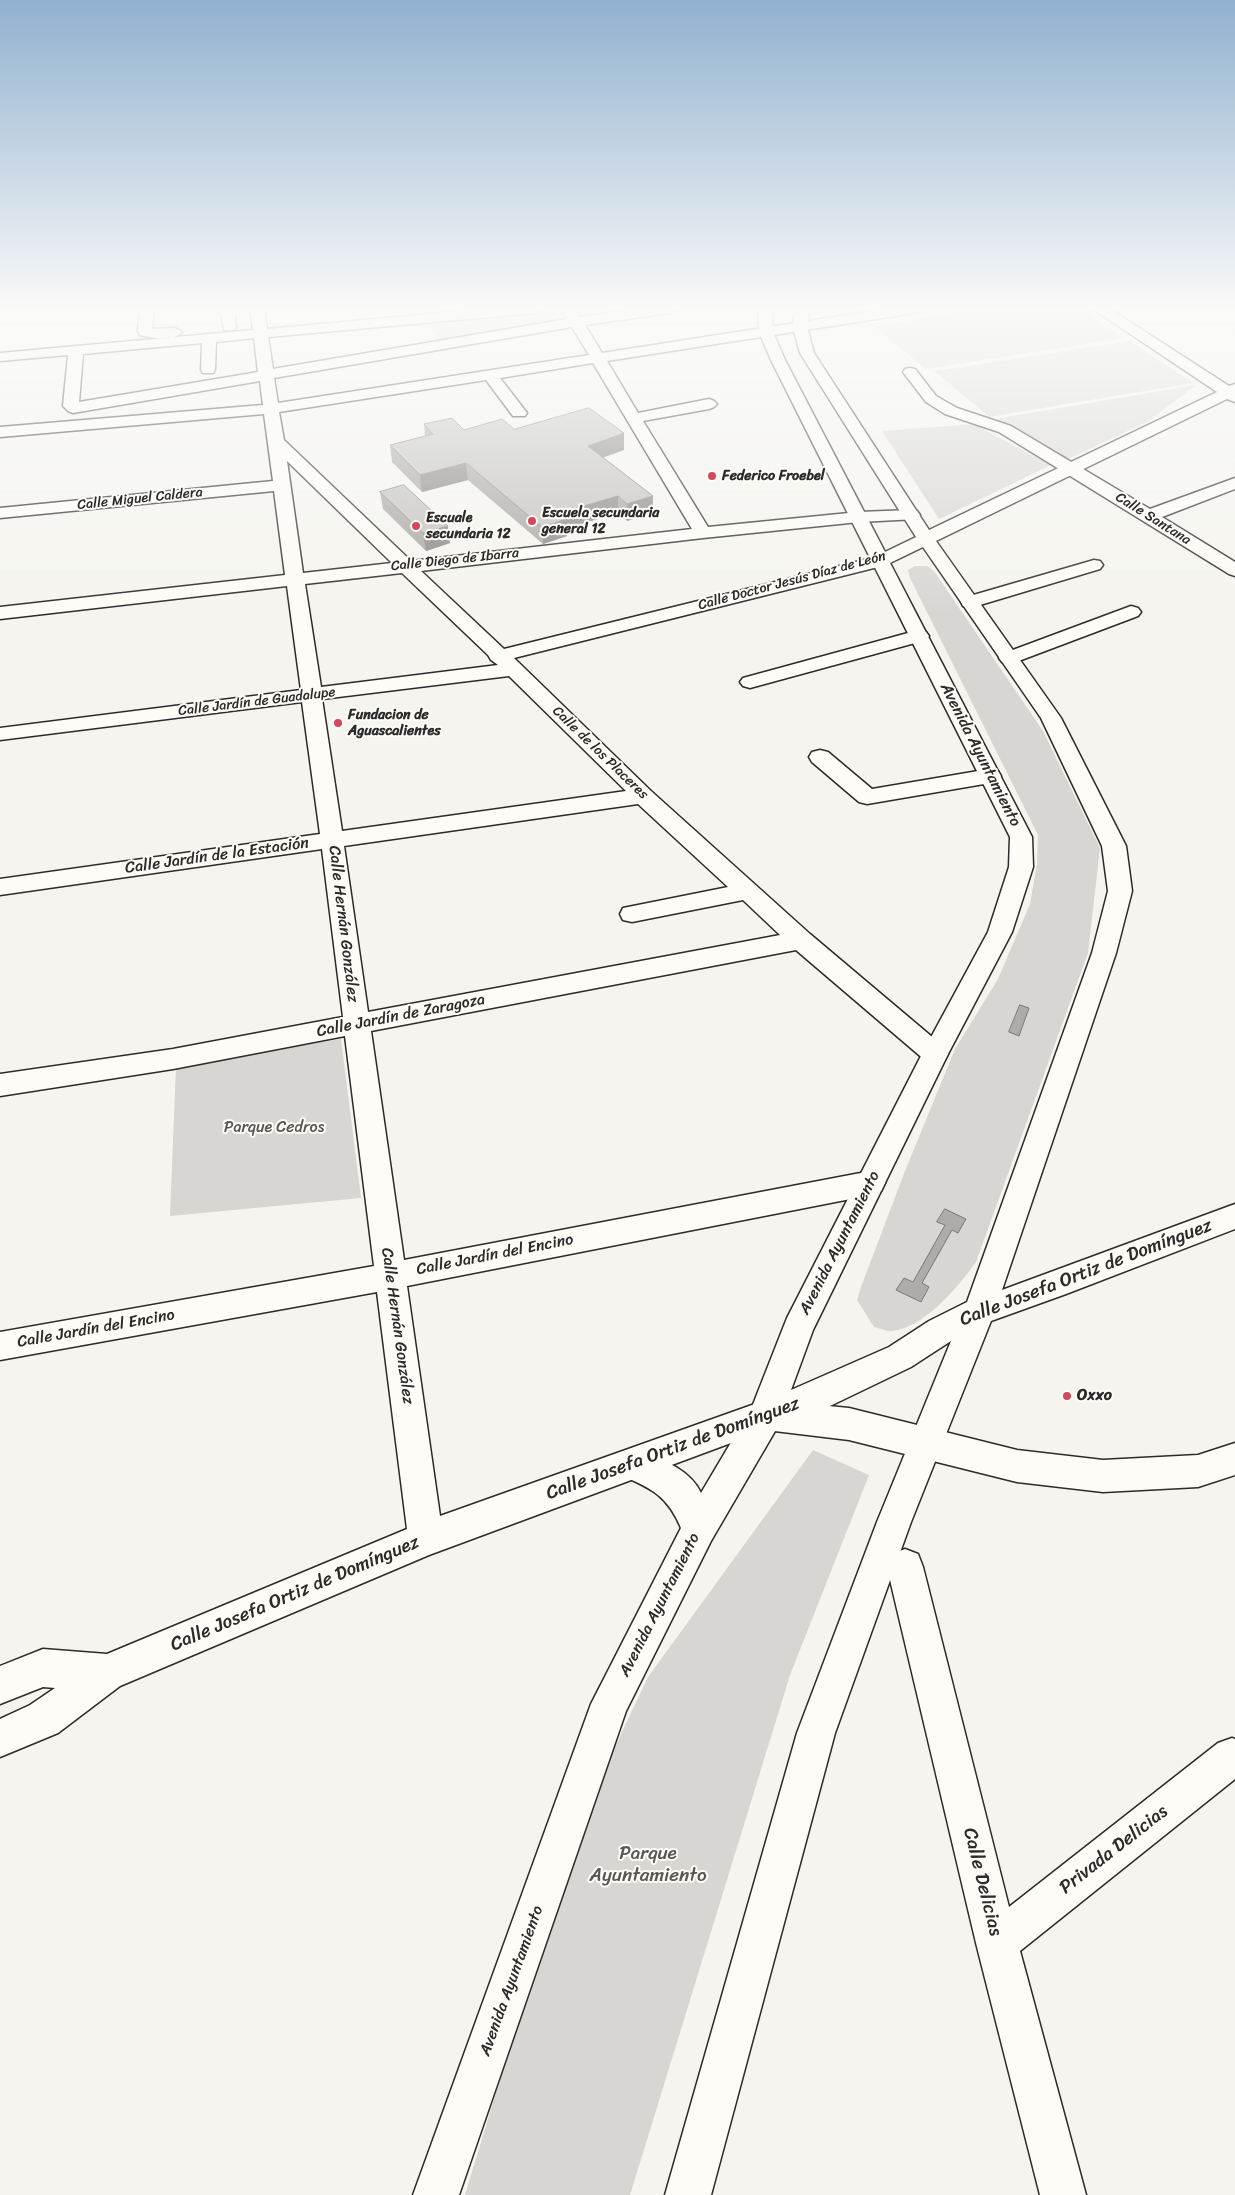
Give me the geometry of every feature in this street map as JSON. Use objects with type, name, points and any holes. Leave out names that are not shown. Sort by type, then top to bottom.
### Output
[{"type":"street","points":[[0,432],[241,411]]},
{"type":"street","name":"Calle Hernán González","points":[[270,411],[332,840],[426,1539]]},
{"type":"street","points":[[630,411],[703,533]]},
{"type":"street","points":[[634,418],[669,411]]},
{"type":"street","name":"Avenida Ayuntamiento","points":[[436,2195],[610,1704],[699,1529],[766,1415],[798,1328],[935,1054],[1000,932],[1021,867],[1022,837],[805,411]]},
{"type":"street","points":[[688,2195],[816,1733],[894,1522],[979,1311],[1104,953],[1120,891],[1114,846],[1051,718],[926,539],[845,411]]},
{"type":"street","name":"Calle Santana","points":[[952,411],[1005,429],[1235,570]]},
{"type":"street","name":"Calle Doctor Jesús Díaz de León","points":[[506,662],[880,561],[1194,411]]},
{"type":"street","name":"Calle de los Placeres","points":[[275,441],[643,796],[801,940],[935,1054]]},
{"type":"street","points":[[1149,516],[1235,483]]},
{"type":"street","name":"Calle Miguel Caldera","points":[[0,513],[281,485]]},
{"type":"street","name":"Calle Diego de Ibarra","points":[[0,613],[703,533],[860,517],[911,515]]},
{"type":"street","points":[[970,602],[1094,565]]},
{"type":"street","points":[[1009,658],[1131,612]]},
{"type":"street","points":[[750,682],[919,636]]},
{"type":"street","name":"Calle Jardín de Guadalupe","points":[[0,734],[310,695],[506,662]]},
{"type":"street","points":[[820,757],[867,797],[990,776]]},
{"type":"street","name":"Calle Jardín de la Estación","points":[[0,887],[643,796]]},
{"type":"street","points":[[632,914],[748,891]]},
{"type":"street","name":"Calle Jardín de Zaragoza","points":[[0,1085],[172,1059],[801,940]]},
{"type":"street","name":"Calle Jardín del Encino","points":[[0,1346],[390,1276],[870,1183]]},
{"type":"street","name":"Calle Josefa Ortiz de Domínguez","points":[[0,1738],[44,1718],[106,1673],[426,1539],[818,1395],[900,1357],[940,1331],[979,1311],[1055,1285],[1235,1216]]},
{"type":"street","points":[[766,1415],[849,1424],[1017,1466],[1103,1476],[1198,1470],[1235,1459]]},
{"type":"street","points":[[633,1464],[665,1478],[686,1499],[699,1529]]},
{"type":"street","name":"Calle Delicias","points":[[905,1567],[997,1943],[1063,2195]]},
{"type":"street","name":"Calle Josefa Ortiz de Domínguez","points":[[0,1685],[43,1668],[106,1673]]},
{"type":"street","name":"Privada Delicias","points":[[997,1943],[1232,1756]]},
{"type":"green space","points":[[982,411],[1022,411],[989,417]]},
{"type":"green space","points":[[1040,411],[1161,411],[1147,422],[1068,459],[1011,424],[995,419]]},
{"type":"green space","points":[[973,424],[1051,465],[939,519],[882,431]]},
{"type":"green space","points":[[915,566],[927,566],[934,571],[1043,731],[1100,848],[1088,953],[976,1262],[951,1294],[929,1314],[905,1328],[891,1331],[874,1327],[857,1300],[905,1171],[955,1049],[998,979],[1030,904],[1037,864],[1038,835],[910,578],[908,570]]},
{"type":"green space","name":"Parque Cedros","points":[[341,1039],[361,1198],[170,1216],[176,1066]]},
{"type":"green space","name":"Parque Ayuntamiento","points":[[813,1450],[869,1475],[790,1675],[630,2195],[465,2195],[576,1829],[648,1677]]},
{"type":"shaded area","points":[[1020,1005],[1029,1008],[1019,1036],[1009,1032]]},
{"type":"shaded area","points":[[945,1209],[966,1219],[958,1233],[952,1230],[922,1283],[929,1287],[921,1302],[896,1290],[904,1278],[913,1282],[945,1225],[937,1222]]},
{"type":"building","points":[[577,411],[594,411],[624,433],[588,446],[653,496],[627,504],[618,496],[560,513],[567,519],[542,527],[466,463],[420,475],[390,445],[433,434],[424,424],[452,418],[464,430],[502,419],[514,429]]},
{"type":"building","points":[[404,485],[448,526],[423,533],[380,492]]},
{"type":"place","name":"Federico Froebel","points":[[712,476]]},
{"type":"place","name":"Escuela secundaria general 12","points":[[532,521]]},
{"type":"place","name":"Escuale secundaria 12","points":[[416,526]]},
{"type":"place","name":"Fundacion de Aguascalientes","points":[[338,723]]},
{"type":"place","name":"Oxxo","points":[[1067,1396]]}]
